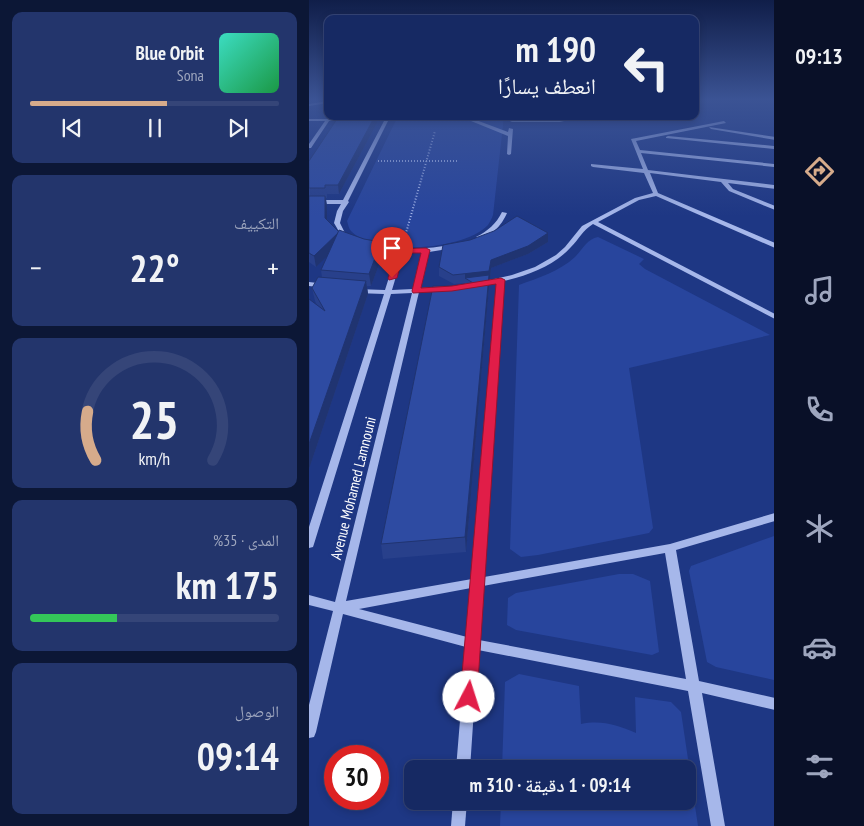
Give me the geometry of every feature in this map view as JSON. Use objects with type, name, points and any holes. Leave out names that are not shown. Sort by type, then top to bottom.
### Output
[{"type":"street","points":[[358,243],[343,234],[337,223],[377,139]]},
{"type":"street","points":[[509,154],[511,139]]},
{"type":"street","points":[[641,139],[633,140],[656,194]]},
{"type":"street","points":[[681,139],[774,148]]},
{"type":"street","points":[[638,151],[774,166]]},
{"type":"street","points":[[593,165],[774,187]]},
{"type":"street","points":[[723,181],[731,190],[774,208]]},
{"type":"street","points":[[471,285],[501,280],[549,263],[569,247],[577,233],[593,222],[637,199],[656,194],[774,246]]},
{"type":"street","points":[[309,202],[346,202]]},
{"type":"street","points":[[473,240],[487,234],[499,224],[504,213]]},
{"type":"street","points":[[593,222],[774,317]]},
{"type":"street","points":[[366,245],[382,249],[401,250],[426,250],[457,245]]},
{"type":"street","name":"Avenue Mohamed Lamnouni","points":[[309,544],[401,250]]},
{"type":"street","name":"Avenue Mohamed Lamnouni","points":[[309,732],[426,250]]},
{"type":"street","points":[[464,760],[501,280]]},
{"type":"street","points":[[309,285],[329,287]]},
{"type":"street","points":[[348,290],[388,292],[452,289]]},
{"type":"street","points":[[339,607],[671,548],[774,517]]},
{"type":"street","points":[[671,548],[718,826]]},
{"type":"street","points":[[309,600],[473,644],[694,686],[774,704]]},
{"type":"street","points":[[458,826],[459,810]]},
{"type":"path","points":[[401,250],[432,139]]},
{"type":"path","points":[[366,161],[459,161]]},
{"type":"shaded area","points":[[387,139],[501,139],[493,215],[488,225],[477,234],[441,245],[399,247],[380,245],[363,239],[351,231],[347,221]]},
{"type":"shaded area","points":[[598,237],[644,259],[639,264],[645,269],[770,335],[629,368],[653,528],[649,533],[521,557],[510,549],[519,285],[549,274],[563,266],[575,257],[588,242]]},
{"type":"shaded area","points":[[774,536],[774,680],[716,667],[707,662],[689,571],[691,566]]},
{"type":"shaded area","points":[[619,574],[633,574],[650,581],[659,652],[652,655],[516,630],[507,625],[508,598],[516,593]]},
{"type":"shaded area","points":[[519,674],[579,686],[581,724],[609,724],[636,733],[635,697],[671,702],[681,712],[688,760],[502,760],[505,682]]},
{"type":"shaded area","points":[[501,810],[696,810],[698,826],[500,826]]},
{"type":"building","points":[[324,139],[363,139],[338,185],[325,185],[325,188],[309,188],[309,161]]},
{"type":"building","points":[[309,196],[325,196],[325,218],[339,232],[314,256],[309,253]]},
{"type":"building","points":[[517,216],[548,233],[528,246],[491,260],[489,271],[453,275],[439,267],[443,245],[470,240],[494,231]]},
{"type":"building","points":[[339,230],[364,239],[381,242],[369,274],[321,270]]},
{"type":"building","points":[[489,275],[465,537],[381,544],[433,286],[478,286],[465,278]]},
{"type":"building","points":[[318,277],[366,281],[309,444],[309,299],[325,311],[312,288]]},
{"type":"route","points":[[392,278],[401,250],[426,250],[416,291],[452,289],[501,280],[469,697]]}]
